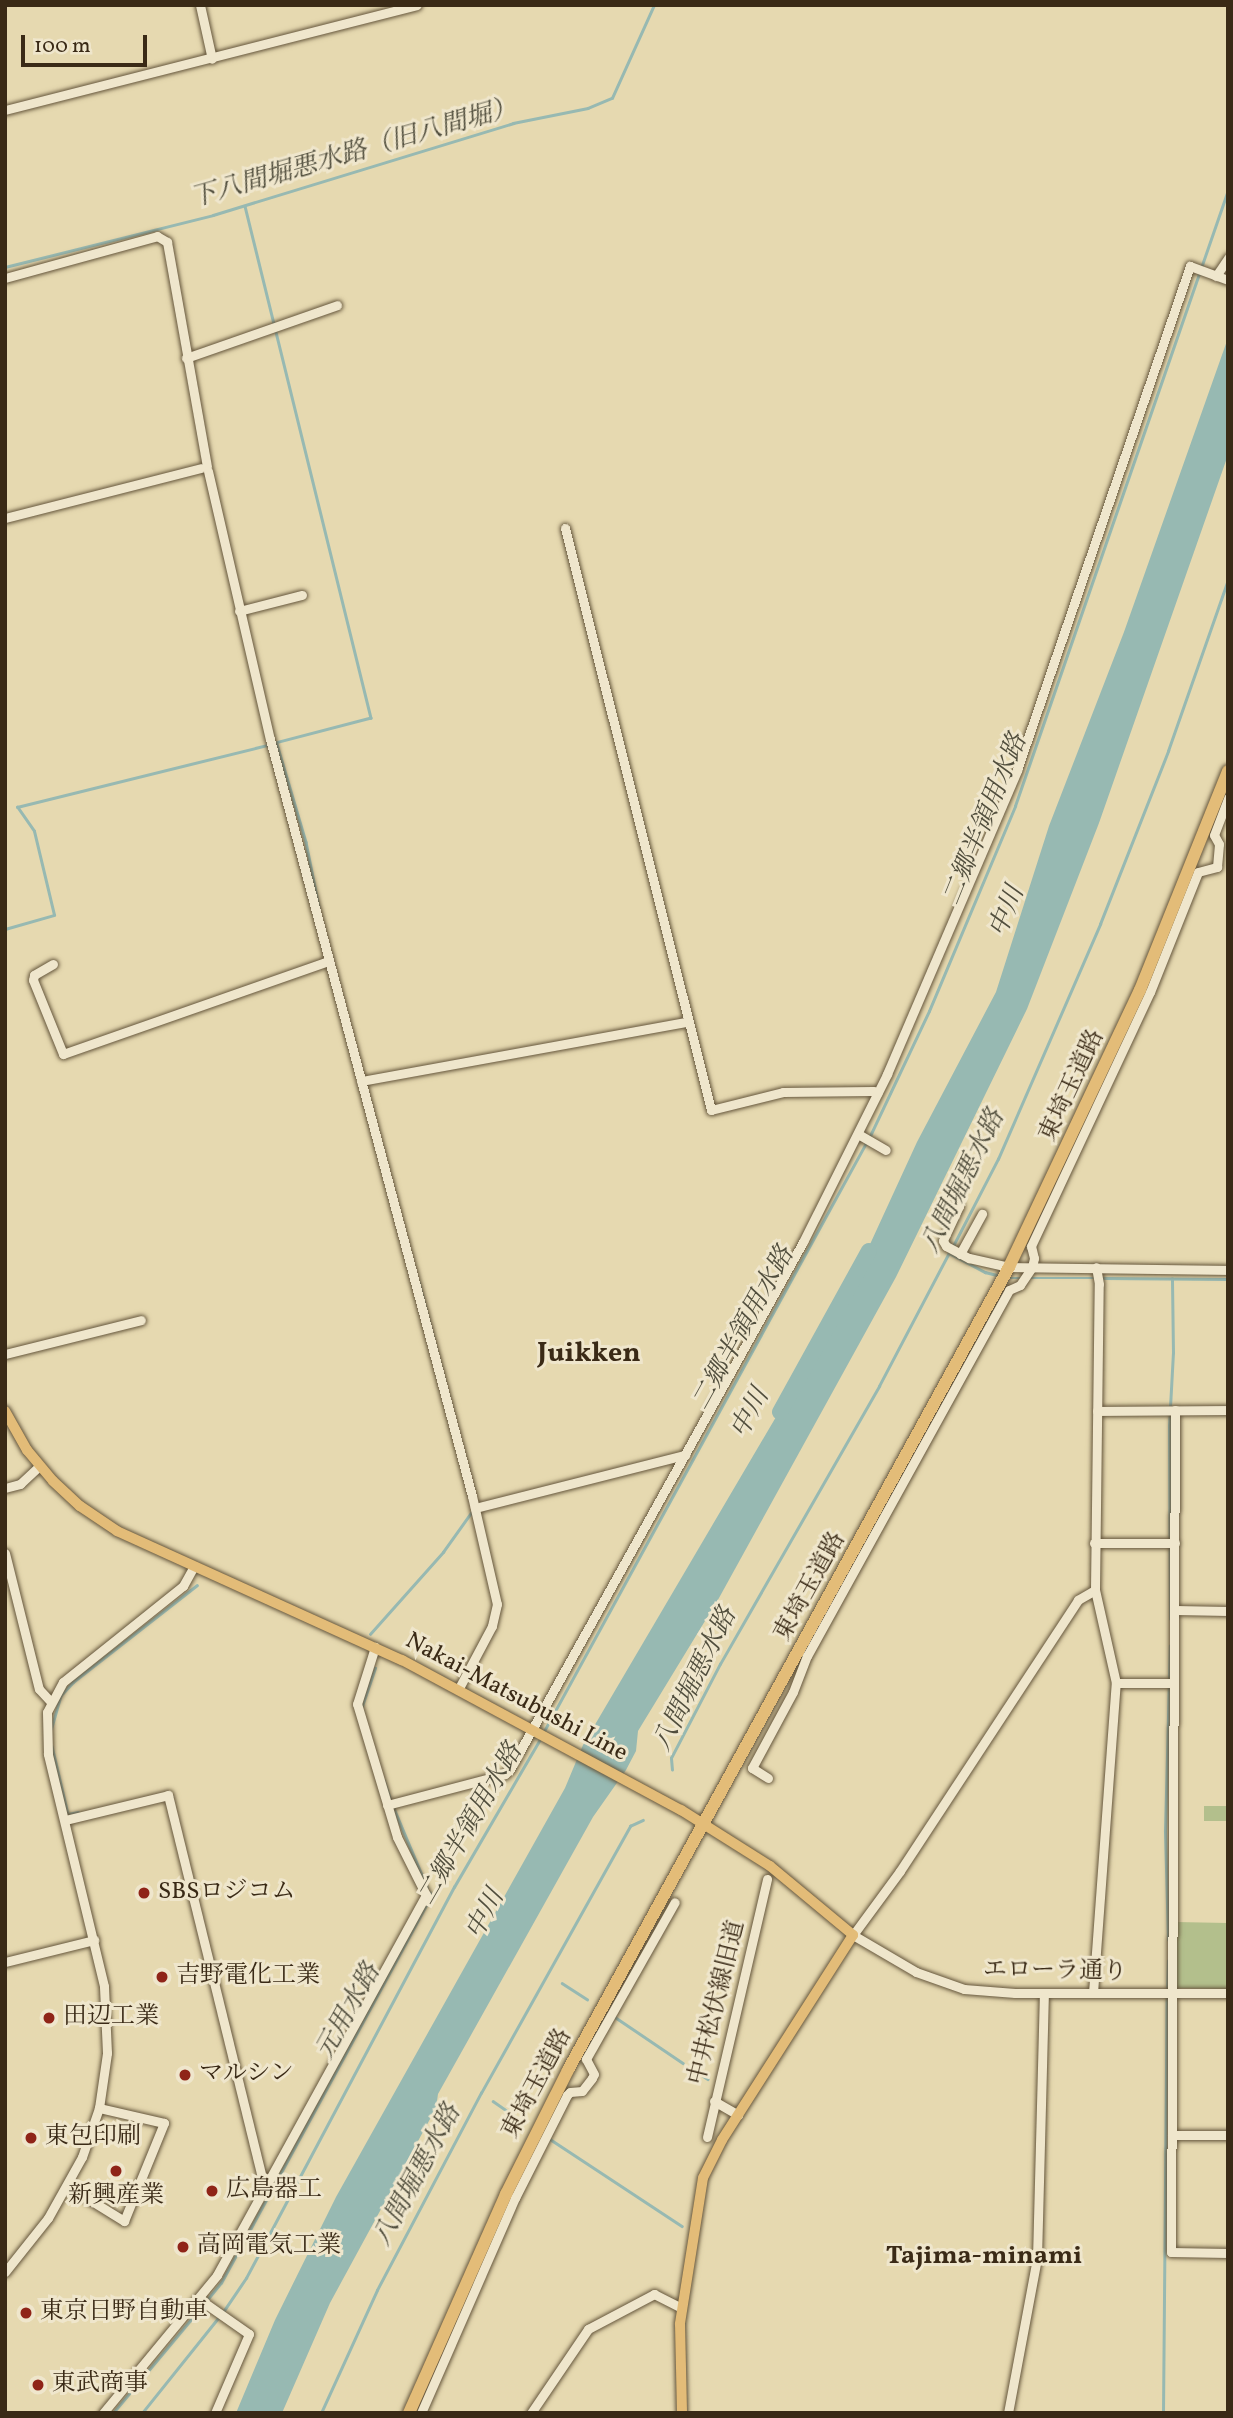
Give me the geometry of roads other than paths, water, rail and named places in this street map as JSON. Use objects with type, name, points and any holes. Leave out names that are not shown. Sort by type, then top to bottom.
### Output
[{"type":"highway","name":"東埼玉道路","points":[[409,2413],[454,2306],[534,2137],[634,1949],[1009,1267],[1140,990],[1228,771]]},
{"type":"main road","name":"Nakai-Matsubushi Line","points":[[5,1411],[39,1466],[66,1494],[98,1519],[193,1568],[375,1647],[644,1790],[705,1824],[770,1866],[853,1935]]},
{"type":"main road","points":[[679,2412],[682,2308],[703,2178],[738,2115],[853,1935]]},
{"type":"street","points":[[200,5],[212,59]]},
{"type":"street","points":[[5,110],[417,5]]},
{"type":"street","points":[[5,278],[157,236],[167,242],[205,468],[239,611],[361,1081],[445,1377],[497,1604],[492,1626],[458,1690]]},
{"type":"street","points":[[1216,276],[1228,258]]},
{"type":"street","points":[[387,1805],[505,1774],[803,1242],[878,1093],[961,906],[1017,770],[1190,266],[1228,280]]},
{"type":"street","points":[[186,358],[337,305]]},
{"type":"street","points":[[5,518],[205,468]]},
{"type":"street","points":[[565,528],[711,1110],[783,1092],[873,1090],[878,1093]]},
{"type":"street","points":[[239,611],[302,595]]},
{"type":"street","points":[[768,1778],[752,1768],[793,1692],[807,1656],[1009,1290],[1020,1285],[1032,1266],[1034,1258],[1031,1246],[1150,992],[1198,873],[1217,867],[1219,844],[1214,835],[1228,798]]},
{"type":"street","points":[[53,964],[34,975],[33,980],[63,1054],[329,961]]},
{"type":"street","points":[[361,1081],[687,1022]]},
{"type":"street","points":[[858,1134],[886,1150]]},
{"type":"street","points":[[956,1199],[959,1206],[943,1241],[946,1246],[960,1254],[1009,1267],[1228,1270]]},
{"type":"street","points":[[960,1254],[982,1214]]},
{"type":"street","points":[[1093,1993],[1116,1684],[1095,1590],[1099,1284],[1096,1267]]},
{"type":"street","points":[[5,1354],[141,1320]]},
{"type":"street","points":[[1175,1410],[1171,2252],[1228,2253]]},
{"type":"street","points":[[1097,1411],[1228,1410]]},
{"type":"street","points":[[475,1508],[685,1455]]},
{"type":"street","points":[[5,1488],[20,1484],[39,1466]]},
{"type":"street","points":[[1094,1543],[1175,1543]]},
{"type":"street","points":[[5,1553],[39,1689],[50,1701]]},
{"type":"street","points":[[5,2272],[33,2238],[69,2186],[99,2108],[107,2053],[107,2017],[94,1940],[45,1741],[50,1701],[72,1673],[183,1586],[193,1568]]},
{"type":"street","points":[[853,1935],[907,1860],[1078,1600],[1095,1590]]},
{"type":"street","points":[[1175,1610],[1228,1611]]},
{"type":"street","points":[[103,2413],[217,2275],[426,1895],[397,1837],[357,1704],[375,1647]]},
{"type":"street","points":[[1116,1684],[1174,1684]]},
{"type":"street","points":[[65,1820],[168,1795],[264,2187]]},
{"type":"street","name":"中井松伏線旧道","points":[[707,2137],[767,1879]]},
{"type":"street","points":[[421,2413],[515,2198],[567,2095],[570,2092],[582,2091],[592,2078],[594,2074],[586,2059],[674,1902]]},
{"type":"street","name":"エローラ通り","points":[[853,1935],[916,1972],[964,1989],[1044,1993],[1228,1993]]},
{"type":"street","points":[[5,1962],[94,1940]]},
{"type":"street","points":[[1008,2413],[1037,2258],[1044,1993]]},
{"type":"street","points":[[714,2101],[738,2115]]},
{"type":"street","points":[[69,2186],[124,2221],[164,2123],[99,2108]]},
{"type":"street","points":[[1172,2134],[1228,2135]]},
{"type":"street","points":[[531,2413],[588,2329],[654,2294],[682,2308]]},
{"type":"street","points":[[199,2299],[248,2334],[215,2413]]},
{"type":"water","points":[[1228,338],[1228,455],[1099,823],[1027,1009],[896,1277],[719,1598],[638,1731],[636,1751],[626,1770],[593,1817],[438,2094],[436,2108],[330,2303],[282,2413],[236,2413],[275,2320],[336,2197],[565,1788],[583,1745],[843,1303],[917,1142],[996,992],[1049,826],[1124,632]]},
{"type":"waterway","name":"下八間堀悪水路（旧八間堀）","points":[[5,267],[213,215],[513,123],[588,108],[612,98],[654,5]]},
{"type":"waterway","name":"二郷半領用水路","points":[[869,1138],[929,1011],[1015,806],[1228,190]]},
{"type":"waterway","points":[[245,206],[371,718],[275,743]]},
{"type":"waterway","name":"八間堀悪水路","points":[[953,1246],[998,1159],[1100,924],[1168,751],[1228,580]]},
{"type":"waterway","points":[[277,744],[306,842],[319,907]]},
{"type":"waterway","points":[[5,929],[54,915],[34,831],[17,807],[268,745]]},
{"type":"waterway","name":"二郷半領用水路","points":[[543,1733],[866,1143]]},
{"type":"waterway","name":"中川","points":[[780,1412],[869,1251]]},
{"type":"waterway","name":"八間堀悪水路","points":[[672,1770],[671,1758],[720,1664],[879,1386],[950,1251]]},
{"type":"waterway","points":[[949,1253],[985,1272],[1001,1276]]},
{"type":"waterway","points":[[1007,1278],[1021,1278]]},
{"type":"waterway","points":[[1028,1278],[1095,1278]]},
{"type":"waterway","points":[[1102,1278],[1228,1279]]},
{"type":"waterway","points":[[1170,1619],[1169,1426],[1173,1353],[1172,1279]]},
{"type":"waterway","points":[[419,1282],[477,1505]]},
{"type":"waterway","points":[[370,1634],[443,1552],[473,1510]]},
{"type":"waterway","points":[[51,1729],[61,1695],[73,1682],[197,1585]]},
{"type":"waterway","points":[[1168,1940],[1165,1831],[1170,1646]]},
{"type":"waterway","name":"元用水路","points":[[362,1706],[375,1668]]},
{"type":"waterway","name":"二郷半領用水路","points":[[223,2312],[246,2278],[454,1887],[540,1739]]},
{"type":"waterway","points":[[52,1746],[68,1814],[78,1812]]},
{"type":"waterway","name":"元用水路","points":[[384,1780],[391,1800]]},
{"type":"waterway","name":"元用水路","points":[[393,1806],[427,1887]]},
{"type":"waterway","name":"八間堀悪水路","points":[[321,2413],[377,2290],[481,2093],[630,1826],[643,1820]]},
{"type":"waterway","name":"元用水路","points":[[207,2300],[221,2283],[431,1897],[430,1893]]},
{"type":"waterway","points":[[1167,1989],[1168,1961]]},
{"type":"waterway","points":[[562,1983],[587,1999]]},
{"type":"waterway","points":[[1163,2413],[1167,1996]]},
{"type":"waterway","points":[[615,2017],[683,2063]]},
{"type":"waterway","points":[[691,2068],[708,2079]]},
{"type":"waterway","points":[[493,2101],[522,2121]]},
{"type":"waterway","points":[[550,2139],[682,2226]]},
{"type":"waterway","name":"元用水路","points":[[113,2413],[203,2305]]},
{"type":"waterway","name":"二郷半領用水路","points":[[142,2413],[219,2317]]},
{"type":"place","name":"SBSロジコム","points":[[144,1893]]},
{"type":"place","name":"吉野電化工業","points":[[162,1977]]},
{"type":"place","name":"田辺工業","points":[[49,2018]]},
{"type":"place","name":"マルシン","points":[[185,2075]]},
{"type":"place","name":"東包印刷","points":[[31,2138]]},
{"type":"place","name":"新興産業","points":[[116,2171]]},
{"type":"place","name":"広島器工","points":[[212,2191]]},
{"type":"place","name":"高岡電気工業","points":[[183,2247]]},
{"type":"place","name":"東京日野自動車","points":[[26,2313]]},
{"type":"place","name":"東武商事","points":[[38,2385]]},
{"type":"district","name":"Juikken","points":[[589,1354]]},
{"type":"district","name":"Tajima-minami","points":[[984,2257]]}]
